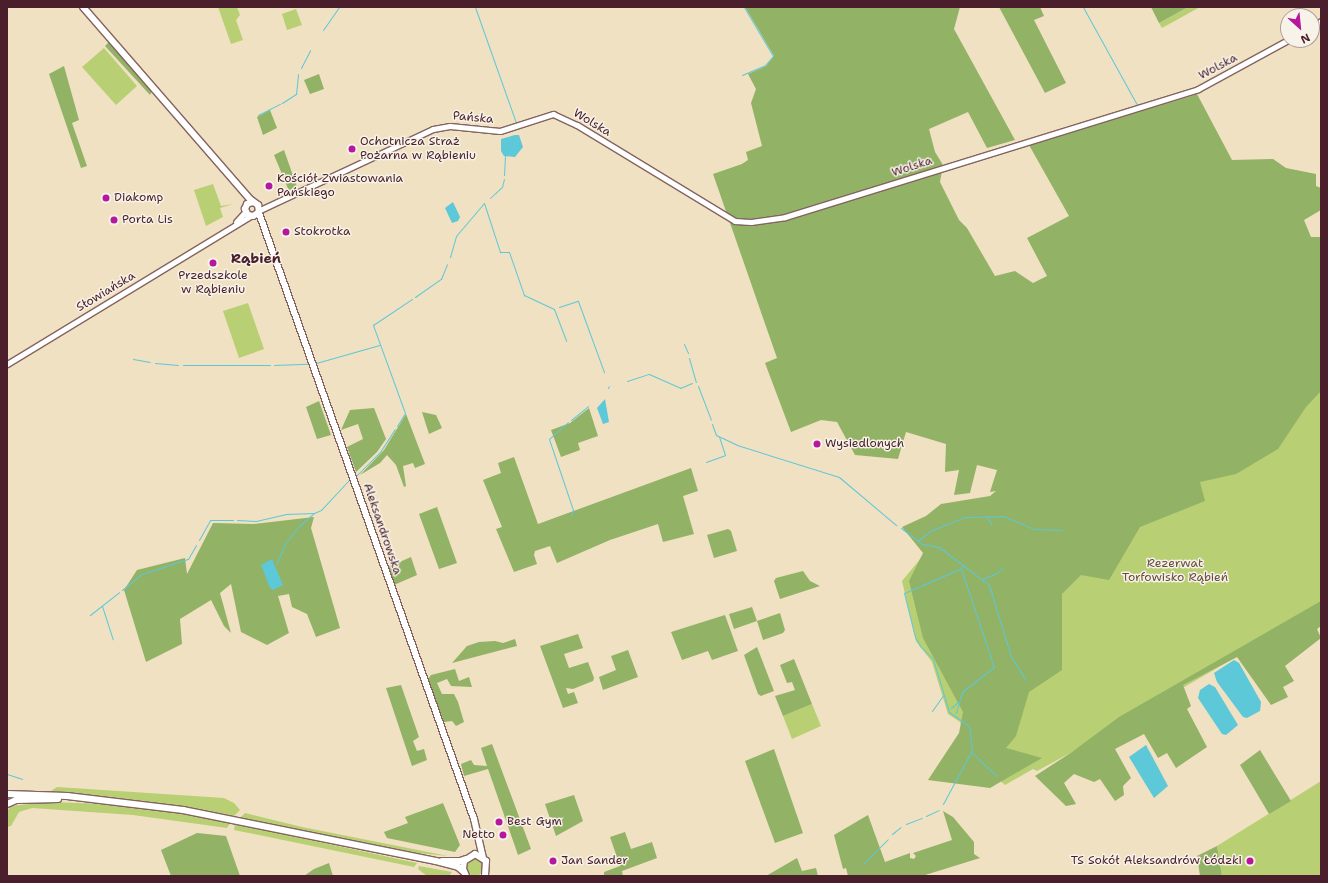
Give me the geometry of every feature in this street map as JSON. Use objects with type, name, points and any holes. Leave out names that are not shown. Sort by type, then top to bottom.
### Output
[{"type":"main road","points":[[83,7],[142,74]]},
{"type":"main road","points":[[88,7],[142,74]]},
{"type":"main road","name":"Aleksandrowska","points":[[142,74],[228,174],[253,210],[267,240],[476,826],[483,857],[488,865],[484,876]]},
{"type":"main road","points":[[88,799],[16,800],[7,802],[7,795],[88,799],[148,805],[227,819],[436,861],[458,867],[465,874]]},
{"type":"main road","name":"Aleksandrowska","points":[[471,855],[476,848],[476,826]]},
{"type":"main road","points":[[436,861],[460,861],[471,855],[483,857]]},
{"type":"main road","points":[[465,874],[466,859]]},
{"type":"street","name":"Wolska","points":[[553,114],[577,125],[724,216],[735,221],[751,222],[785,217],[833,203],[1185,94],[1215,81],[1280,44]]},
{"type":"street","name":"Pańska","points":[[253,210],[438,128],[500,131],[553,114]]},
{"type":"street","name":"Słowiańska","points":[[7,364],[216,237],[253,210]]},
{"type":"green space","points":[[218,7],[237,7],[240,15],[236,20],[243,40],[231,44]]},
{"type":"green space","points":[[745,7],[960,7],[954,29],[1015,140],[987,148],[968,112],[929,129],[935,152],[943,165],[940,182],[959,220],[967,228],[995,276],[1015,271],[1033,283],[1047,276],[1027,238],[1069,216],[1029,145],[1197,94],[1232,160],[1273,159],[1286,168],[1316,174],[1316,186],[1321,188],[1321,210],[1304,220],[1311,237],[1321,237],[1321,391],[1306,407],[1278,449],[1236,474],[1200,482],[1205,501],[1140,527],[1109,580],[1081,575],[1062,594],[1062,670],[1029,692],[1016,736],[1006,748],[1042,758],[990,788],[928,780],[959,733],[963,712],[923,638],[909,581],[923,553],[902,527],[926,516],[941,504],[990,496],[996,491],[990,492],[997,470],[977,465],[970,493],[954,495],[959,470],[945,472],[946,444],[906,432],[898,459],[855,455],[837,422],[821,420],[791,432],[765,363],[777,358],[713,174],[742,164],[748,160],[746,152],[762,146],[751,103],[756,89],[748,74],[766,66],[774,56]]},
{"type":"green space","points":[[999,7],[1040,7],[1044,16],[1034,20],[1066,83],[1045,93]]},
{"type":"green space","points":[[1151,7],[1188,7],[1159,23]]},
{"type":"green space","points":[[1188,7],[1200,7],[1162,28],[1159,23]]},
{"type":"green space","points":[[296,9],[302,25],[287,30],[282,14]]},
{"type":"green space","points":[[109,42],[152,91],[150,95],[105,46]]},
{"type":"green space","points":[[104,48],[137,86],[116,105],[82,67]]},
{"type":"green space","points":[[64,66],[79,120],[72,123],[87,166],[81,168],[49,74]]},
{"type":"green space","points":[[319,74],[324,89],[310,94],[304,80]]},
{"type":"green space","points":[[270,110],[277,128],[263,135],[257,117]]},
{"type":"green space","points":[[284,150],[297,187],[289,191],[274,155]]},
{"type":"green space","points":[[213,184],[221,206],[233,204],[220,208],[223,217],[206,226],[194,190]]},
{"type":"green space","points":[[248,303],[264,349],[239,358],[223,311]]},
{"type":"green space","name":"Rezerwat Torfowisko Rąbień","points":[[1321,372],[1321,608],[1072,752],[1037,771],[1033,769],[1005,785],[997,778],[968,739],[960,722],[948,714],[932,662],[916,641],[902,581],[931,546]]},
{"type":"green space","points":[[319,401],[331,435],[317,439],[306,407]]},
{"type":"green space","points":[[374,408],[386,439],[377,452],[356,472],[347,447],[363,439],[358,424],[341,430],[350,410]]},
{"type":"green space","points":[[589,408],[598,436],[578,443],[580,450],[561,457],[551,430],[570,423]]},
{"type":"green space","points":[[422,412],[436,415],[442,428],[429,434]]},
{"type":"green space","points":[[406,414],[425,464],[415,468],[413,463],[403,466],[406,486],[404,487],[396,465],[387,455],[380,463],[360,475],[384,450]]},
{"type":"green space","points":[[514,457],[538,524],[691,468],[698,491],[683,496],[694,534],[663,542],[658,524],[610,540],[557,563],[550,546],[535,551],[534,555],[537,564],[514,572],[496,529],[502,527],[483,480],[501,473],[498,463]]},
{"type":"green space","points":[[437,507],[457,563],[439,569],[419,514]]},
{"type":"green space","points":[[314,517],[311,528],[340,628],[316,637],[307,614],[292,607],[289,594],[278,596],[289,633],[267,645],[241,632],[231,584],[220,593],[231,633],[224,626],[211,600],[180,619],[182,644],[146,662],[124,590],[137,570],[185,558],[187,574],[213,523],[253,524]]},
{"type":"green space","points":[[728,529],[731,531],[737,551],[714,558],[707,535]]},
{"type":"green space","points":[[411,557],[417,575],[394,585],[388,567]]},
{"type":"green space","points":[[803,571],[810,581],[820,586],[780,599],[774,581],[776,578]]},
{"type":"green space","points":[[1321,601],[1321,626],[1317,629],[1321,638],[1285,666],[1294,681],[1283,687],[1288,697],[1271,705],[1237,657],[1183,685],[1191,706],[1187,709],[1207,747],[1176,768],[1167,753],[1158,758],[1144,734],[1115,749],[1131,778],[1123,786],[1124,795],[1115,801],[1100,779],[1094,782],[1074,774],[1064,783],[1076,804],[1066,806],[1035,776],[1072,752],[1119,717]]},
{"type":"green space","points":[[752,607],[757,621],[734,629],[729,614]]},
{"type":"green space","points":[[780,613],[785,630],[783,633],[763,640],[757,621]]},
{"type":"green space","points":[[725,615],[738,651],[712,660],[708,651],[682,660],[671,632]]},
{"type":"green space","points":[[578,634],[583,648],[564,654],[569,668],[588,662],[594,678],[593,681],[573,689],[566,688],[568,694],[574,692],[578,703],[563,708],[540,646]]},
{"type":"green space","points":[[515,639],[517,646],[452,663],[467,646],[479,642],[495,641],[503,643]]},
{"type":"green space","points":[[757,647],[774,691],[761,696],[758,694],[744,655]]},
{"type":"green space","points":[[628,650],[638,677],[603,690],[599,677],[616,670],[611,656]]},
{"type":"green space","points":[[794,659],[812,704],[783,716],[775,696],[795,690],[792,682],[787,683],[780,665]]},
{"type":"green space","points":[[455,669],[459,681],[469,677],[472,687],[451,686],[447,679],[437,683],[442,694],[454,694],[458,702],[464,722],[456,726],[452,721],[444,722],[428,679],[431,675]]},
{"type":"green space","points":[[401,685],[419,737],[413,741],[417,751],[424,749],[427,760],[412,766],[386,688]]},
{"type":"green space","points":[[812,704],[821,726],[792,739],[783,716]]},
{"type":"green space","points":[[492,744],[531,849],[518,855],[488,769],[464,776],[461,764],[471,760],[474,765],[487,766],[481,748]]},
{"type":"green space","points":[[774,749],[803,833],[775,843],[745,761]]},
{"type":"green space","points":[[1260,750],[1291,801],[1269,814],[1240,765]]},
{"type":"green space","points":[[1321,781],[1321,876],[1222,876],[1217,846]]},
{"type":"green space","points":[[57,787],[224,798],[234,803],[240,810],[233,817],[177,806],[51,791]]},
{"type":"green space","points":[[574,795],[583,821],[556,836],[545,804]]},
{"type":"green space","points":[[47,802],[111,804],[172,811],[230,823],[227,828],[133,815],[32,808],[19,812],[11,826],[7,827],[7,811],[11,806]]},
{"type":"green space","points":[[443,803],[460,845],[455,852],[387,838],[384,832],[408,823],[405,817]]},
{"type":"green space","points":[[943,811],[953,817],[974,842],[974,854],[980,858],[922,876],[848,876],[846,868],[843,869],[834,835],[868,815],[885,862],[910,853],[910,858],[914,859],[916,856],[913,853],[952,840]]},
{"type":"green space","points":[[245,813],[302,827],[448,856],[407,852],[240,818]]},
{"type":"green space","points":[[235,824],[417,863],[414,867],[234,830]]},
{"type":"green space","points":[[625,832],[631,849],[652,842],[657,858],[622,871],[623,876],[604,876],[604,872],[620,866],[610,837]]},
{"type":"green space","points":[[197,833],[226,836],[240,876],[171,876],[161,850]]},
{"type":"green space","points":[[1217,846],[1222,876],[1200,876],[1197,856]]},
{"type":"green space","points":[[471,858],[479,858],[484,863],[482,874],[479,876],[471,876],[466,871],[466,863]]},
{"type":"green space","points":[[797,858],[802,871],[816,868],[818,876],[766,876]]},
{"type":"green space","points":[[329,863],[333,876],[304,876],[314,869]]},
{"type":"green space","points":[[419,866],[452,872],[449,876],[427,876],[418,869]]},
{"type":"water","points":[[519,135],[523,147],[515,157],[504,156],[501,151],[501,139]]},
{"type":"water","points":[[453,202],[460,217],[458,221],[452,223],[445,208]]},
{"type":"water","points":[[605,399],[609,422],[603,424],[597,408]]},
{"type":"water","points":[[272,559],[283,585],[273,590],[270,588],[261,565]]},
{"type":"water","points":[[1234,660],[1239,663],[1261,702],[1260,711],[1247,718],[1243,717],[1217,682],[1214,673]]},
{"type":"water","points":[[1209,684],[1215,687],[1238,725],[1226,735],[1222,734],[1198,698],[1200,690]]},
{"type":"water","points":[[1146,745],[1168,786],[1154,798],[1129,757]]},
{"type":"waterway","points":[[323,30],[339,7]]},
{"type":"waterway","points":[[475,7],[516,123]]},
{"type":"waterway","points":[[742,75],[765,65],[773,56],[744,7]]},
{"type":"waterway","points":[[1083,7],[1137,105]]},
{"type":"waterway","points":[[301,68],[310,50]]},
{"type":"waterway","points":[[282,103],[296,94],[298,74]]},
{"type":"waterway","points":[[258,115],[280,104]]},
{"type":"waterway","points":[[504,175],[505,155]]},
{"type":"waterway","points":[[490,198],[502,187],[504,179]]},
{"type":"waterway","points":[[450,257],[456,236],[484,203],[500,252],[509,252],[524,295],[554,309],[566,341]]},
{"type":"waterway","points":[[415,297],[441,279],[447,264]]},
{"type":"waterway","points":[[397,426],[405,413],[373,325],[412,299]]},
{"type":"waterway","points":[[559,307],[578,301],[604,372]]},
{"type":"waterway","points":[[684,344],[688,353]]},
{"type":"waterway","points":[[316,363],[379,345]]},
{"type":"waterway","points":[[689,358],[696,382]]},
{"type":"waterway","points":[[133,359],[150,362]]},
{"type":"waterway","points":[[155,363],[178,365]]},
{"type":"waterway","points":[[274,365],[308,364]]},
{"type":"waterway","points":[[183,365],[270,365]]},
{"type":"waterway","points":[[627,381],[649,374],[680,388],[692,383]]},
{"type":"waterway","points":[[698,386],[711,420]]},
{"type":"waterway","points":[[571,420],[588,406]]},
{"type":"waterway","points":[[568,422],[549,439],[573,510],[571,516]]},
{"type":"waterway","points":[[712,424],[716,435],[737,445],[839,477],[896,525]]},
{"type":"waterway","points":[[356,476],[380,452],[395,429]]},
{"type":"waterway","points":[[706,462],[725,455],[719,437]]},
{"type":"waterway","points":[[276,564],[286,542],[298,527],[314,513],[321,510],[349,480]]},
{"type":"waterway","points":[[237,520],[256,521],[286,514],[314,513]]},
{"type":"waterway","points":[[918,541],[930,531],[964,517],[1003,516],[1033,529],[1062,530]]},
{"type":"waterway","points":[[987,517],[992,525]]},
{"type":"waterway","points":[[199,540],[210,520],[233,520]]},
{"type":"waterway","points":[[901,528],[922,544],[939,547],[989,585],[1011,657],[1026,680]]},
{"type":"waterway","points":[[122,590],[142,574],[188,559],[196,545]]},
{"type":"waterway","points":[[943,804],[972,750],[969,726],[949,712],[933,659],[920,646],[915,637],[904,593],[960,569],[963,565]]},
{"type":"waterway","points":[[982,579],[997,573],[1003,567]]},
{"type":"waterway","points":[[956,713],[962,692],[994,667],[961,569]]},
{"type":"waterway","points":[[90,615],[119,592]]},
{"type":"waterway","points":[[102,606],[113,639]]},
{"type":"waterway","points":[[932,711],[943,695]]},
{"type":"waterway","points":[[951,708],[958,702]]},
{"type":"waterway","points":[[971,752],[997,776]]},
{"type":"waterway","points":[[7,774],[22,779]]},
{"type":"waterway","points":[[926,816],[939,810]]},
{"type":"waterway","points":[[906,824],[922,818]]},
{"type":"waterway","points":[[892,834],[901,827]]},
{"type":"waterway","points":[[863,864],[888,839]]},
{"type":"place","name":"Ochotnicza Straż Pożarna w Rąbieniu","points":[[352,149]]},
{"type":"place","name":"Kościół Zwiastowania Pańskiego","points":[[269,186]]},
{"type":"place","name":"Diakomp","points":[[106,198]]},
{"type":"place","name":"Porta Lis","points":[[114,220]]},
{"type":"place","name":"Stokrotka","points":[[286,232]]},
{"type":"place","name":"Przedszkole w Rąbieniu","points":[[213,263]]},
{"type":"place","name":"Wysiedlonych","points":[[817,444]]},
{"type":"place","name":"Best Gym","points":[[499,822]]},
{"type":"place","name":"Netto","points":[[503,835]]},
{"type":"place","name":"Jan Sander","points":[[553,861]]},
{"type":"place","name":"TS Sokół Aleksandrów Łódzki","points":[[1250,861]]},
{"type":"district","name":"Rąbień","points":[[256,258]]}]
